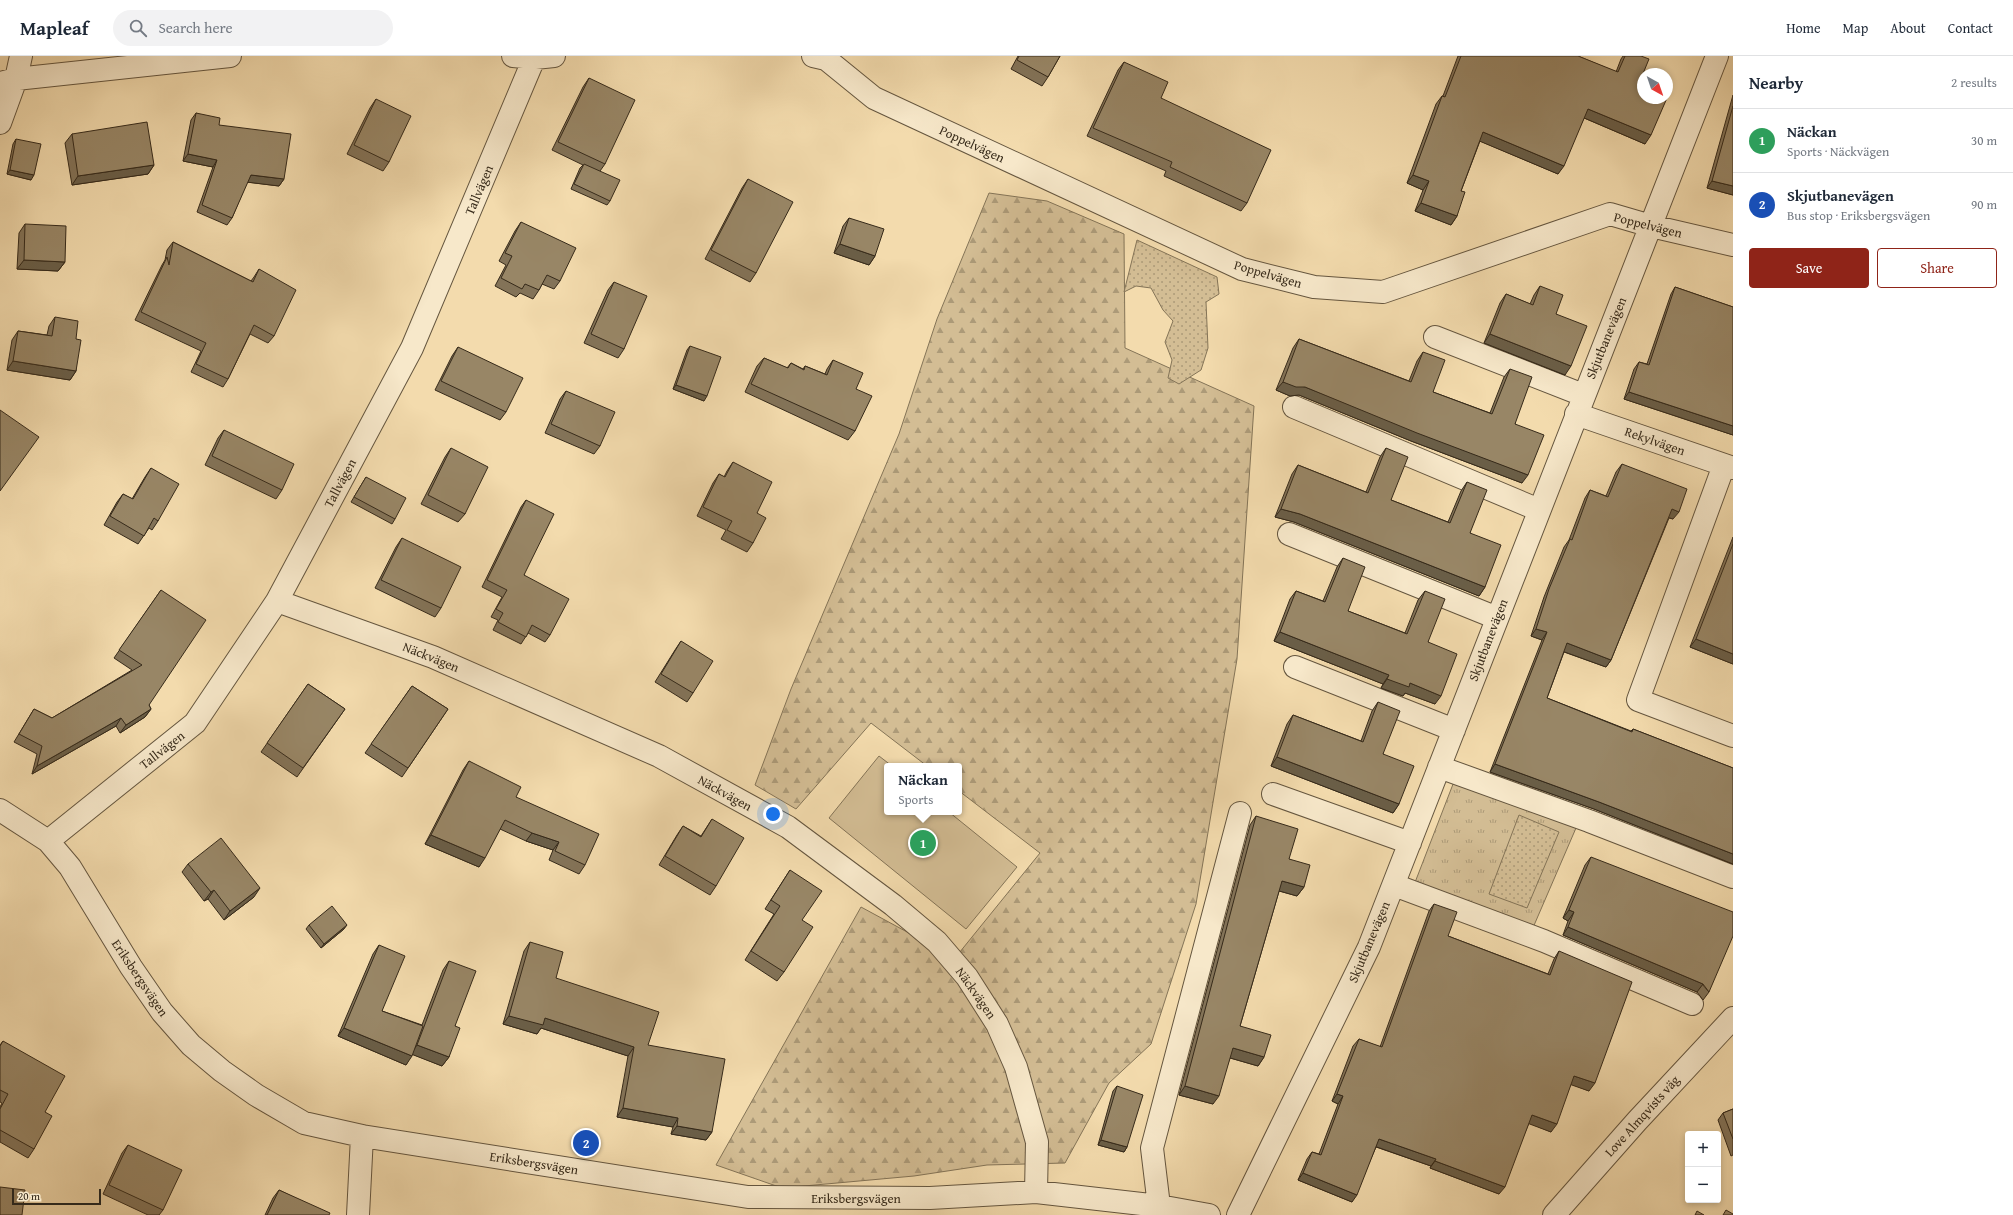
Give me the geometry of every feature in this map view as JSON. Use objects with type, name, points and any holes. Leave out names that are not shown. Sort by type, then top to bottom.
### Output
[{"type":"street","points":[[0,123],[8,80],[21,56]]},
{"type":"street","points":[[8,80],[230,56]]},
{"type":"street","points":[[513,56],[541,57]]},
{"type":"street","name":"Skjutbanevägen","points":[[1238,1215],[1366,954],[1717,56]]},
{"type":"street","name":"Tallvägen","points":[[48,841],[195,723],[277,602],[412,348],[541,57]]},
{"type":"street","name":"Poppelvägen","points":[[823,57],[874,98],[1242,269],[1314,287],[1383,292],[1610,214],[1650,226],[1733,245]]},
{"type":"street","name":"Rekylvägen","points":[[1435,337],[1580,405],[1728,467]]},
{"type":"street","points":[[1294,407],[1539,510]]},
{"type":"street","points":[[1728,467],[1638,700],[1733,736]]},
{"type":"street","points":[[1289,534],[1497,618]]},
{"type":"street","name":"Näckvägen","points":[[277,602],[433,656],[659,756],[788,827],[893,905],[937,942],[967,977],[997,1024],[1016,1067],[1037,1142],[1036,1192]]},
{"type":"street","points":[[1295,667],[1454,730]]},
{"type":"street","points":[[1439,767],[1589,821],[1733,877]]},
{"type":"street","points":[[1273,794],[1410,843]]},
{"type":"street","name":"Eriksbergsvägen","points":[[0,810],[48,841],[70,867],[131,967],[162,1012],[192,1045],[222,1071],[256,1095],[304,1123],[362,1136],[748,1197],[930,1198],[1036,1192],[1159,1206],[1208,1215]]},
{"type":"street","points":[[1159,1206],[1152,1148],[1240,813]]},
{"type":"street","points":[[1394,885],[1544,941],[1692,1004]]},
{"type":"street","name":"Love Almqvists väg","points":[[1554,1215],[1637,1121],[1733,1018]]},
{"type":"street","points":[[358,1215],[362,1136]]},
{"type":"green space","points":[[989,193],[1047,201],[1124,234],[1125,348],[1254,406],[1237,659],[1196,904],[1151,1044],[1109,1083],[1065,1163],[987,1165],[914,1176],[782,1188],[716,1165],[861,907],[955,958],[1040,853],[962,793],[962,763],[923,763],[871,723],[796,809],[755,785],[791,689],[899,434],[937,319]]},
{"type":"green space","points":[[1137,240],[1217,277],[1219,294],[1206,302],[1208,348],[1201,370],[1179,384],[1168,378],[1172,360],[1165,342],[1173,321],[1163,310],[1151,288],[1136,286],[1124,292]]},
{"type":"green space","points":[[879,756],[888,763],[884,763],[884,815],[953,815],[1017,867],[966,929],[829,818]]},
{"type":"green space","points":[[1455,779],[1576,828],[1532,930],[1414,885]]},
{"type":"green space","points":[[1519,815],[1559,832],[1527,908],[1489,894]]},
{"type":"building","points":[[1019,56],[1060,56],[1048,77],[1017,60]]},
{"type":"building","points":[[1461,56],[1578,56],[1618,72],[1625,56],[1641,56],[1649,59],[1645,68],[1637,68],[1637,104],[1664,104],[1651,135],[1588,109],[1564,166],[1483,132],[1461,191],[1465,192],[1457,216],[1421,203],[1429,181],[1413,175],[1442,96],[1445,97]]},
{"type":"building","points":[[1124,62],[1168,82],[1161,98],[1271,150],[1247,203],[1170,167],[1172,162],[1093,128]]},
{"type":"building","points":[[589,78],[635,100],[605,164],[558,142]]},
{"type":"building","points":[[376,99],[411,116],[389,162],[354,145]]},
{"type":"building","points":[[1733,106],[1733,186],[1712,181]]},
{"type":"building","points":[[196,113],[220,118],[219,125],[291,134],[284,179],[251,175],[232,218],[202,205],[217,160],[188,154]]},
{"type":"building","points":[[147,122],[154,165],[78,176],[72,134]]},
{"type":"building","points":[[16,139],[41,144],[34,175],[10,170]]},
{"type":"building","points":[[584,164],[620,180],[610,201],[574,184]]},
{"type":"building","points":[[748,179],[793,202],[756,273],[711,250]]},
{"type":"building","points":[[849,218],[884,229],[875,256],[840,244]]},
{"type":"building","points":[[521,222],[576,248],[560,281],[547,275],[539,290],[525,284],[522,289],[501,278],[512,256],[505,253]]},
{"type":"building","points":[[25,224],[66,226],[65,262],[24,260]]},
{"type":"building","points":[[173,242],[253,282],[259,269],[296,290],[274,336],[254,325],[228,379],[196,364],[206,343],[141,312],[167,257],[169,265]]},
{"type":"building","points":[[614,282],[647,296],[624,349],[591,334]]},
{"type":"building","points":[[1540,286],[1563,295],[1556,314],[1587,326],[1571,366],[1490,334],[1506,294],[1533,305]]},
{"type":"building","points":[[1675,287],[1733,307],[1733,426],[1629,392],[1639,362],[1649,365]]},
{"type":"building","points":[[55,317],[78,321],[76,339],[81,340],[76,371],[13,361],[18,331],[52,336]]},
{"type":"building","points":[[1299,339],[1411,382],[1423,352],[1445,360],[1433,392],[1492,414],[1510,369],[1532,377],[1515,424],[1544,435],[1528,475],[1417,433],[1305,387],[1296,387],[1283,382]]},
{"type":"building","points":[[690,346],[721,357],[707,396],[676,385]]},
{"type":"building","points":[[458,347],[523,378],[506,412],[441,381]]},
{"type":"building","points":[[764,358],[788,368],[791,363],[804,370],[805,366],[827,375],[833,360],[863,373],[856,389],[872,396],[855,431],[751,384]]},
{"type":"building","points":[[566,391],[615,412],[600,446],[551,424]]},
{"type":"building","points":[[0,410],[39,437],[0,491]]},
{"type":"building","points":[[224,430],[294,464],[282,490],[212,456]]},
{"type":"building","points":[[451,448],[488,467],[465,514],[428,495]]},
{"type":"building","points":[[1386,448],[1408,457],[1391,500],[1450,523],[1467,482],[1487,490],[1470,533],[1501,545],[1485,587],[1300,514],[1281,509],[1298,465],[1368,493]]},
{"type":"building","points":[[733,462],[772,482],[757,513],[766,518],[753,543],[727,530],[732,521],[703,507],[719,474],[725,477]]},
{"type":"building","points":[[1622,464],[1687,489],[1679,512],[1672,509],[1611,660],[1567,643],[1547,698],[1632,732],[1633,729],[1733,768],[1733,854],[1599,802],[1495,764],[1547,632],[1536,629],[1549,589],[1570,539],[1572,540],[1590,490],[1608,497]]},
{"type":"building","points":[[151,468],[179,484],[158,521],[154,518],[144,536],[110,516],[123,494],[133,499]]},
{"type":"building","points":[[366,477],[406,498],[395,519],[354,497]]},
{"type":"building","points":[[526,500],[554,514],[524,575],[569,599],[550,635],[532,625],[526,637],[498,622],[503,613],[496,609],[507,590],[487,580]]},
{"type":"building","points":[[402,538],[461,567],[441,608],[381,580]]},
{"type":"building","points":[[1733,544],[1733,654],[1696,639]]},
{"type":"building","points":[[1343,558],[1365,567],[1348,611],[1407,634],[1425,591],[1445,599],[1428,642],[1457,654],[1441,696],[1410,683],[1409,687],[1387,679],[1389,675],[1280,632],[1296,591],[1325,602]]},
{"type":"building","points":[[161,590],[206,620],[149,705],[151,709],[126,725],[121,718],[37,766],[42,746],[19,734],[34,709],[52,718],[142,665],[119,650]]},
{"type":"building","points":[[681,641],[713,661],[693,693],[661,674]]},
{"type":"building","points":[[308,684],[345,709],[303,768],[267,743]]},
{"type":"building","points":[[412,686],[448,709],[408,768],[371,744]]},
{"type":"building","points":[[1378,702],[1400,711],[1383,754],[1414,766],[1399,804],[1277,757],[1293,715],[1363,742]]},
{"type":"building","points":[[469,761],[521,787],[516,797],[599,834],[585,865],[555,851],[559,842],[532,833],[505,820],[485,858],[431,835]]},
{"type":"building","points":[[1256,816],[1298,829],[1289,859],[1310,865],[1304,887],[1282,881],[1240,1026],[1271,1035],[1264,1057],[1233,1048],[1219,1096],[1185,1086]]},
{"type":"building","points":[[712,819],[744,838],[716,886],[665,856],[683,826],[701,837]]},
{"type":"building","points":[[221,838],[260,888],[230,911],[214,890],[211,892],[188,864]]},
{"type":"building","points":[[1591,857],[1733,912],[1733,936],[1709,992],[1703,984],[1568,927],[1574,912],[1569,910]]},
{"type":"building","points":[[790,870],[822,891],[802,920],[813,927],[784,972],[751,951],[780,906],[771,900]]},
{"type":"building","points":[[1434,904],[1457,912],[1448,936],[1550,975],[1559,951],[1632,982],[1595,1083],[1574,1076],[1557,1124],[1532,1115],[1505,1187],[1435,1161],[1436,1159],[1379,1139],[1357,1195],[1303,1173],[1312,1152],[1321,1155],[1343,1096],[1337,1094],[1359,1039],[1382,1047]]},
{"type":"building","points":[[332,906],[347,925],[324,944],[309,925]]},
{"type":"building","points":[[530,942],[563,952],[556,978],[659,1012],[648,1045],[725,1059],[712,1132],[677,1126],[678,1118],[623,1108],[634,1047],[545,1018],[543,1025],[509,1016]]},
{"type":"building","points":[[379,945],[405,956],[382,1011],[423,1026],[412,1056],[344,1028]]},
{"type":"building","points":[[449,961],[476,971],[455,1026],[460,1028],[449,1057],[417,1045]]},
{"type":"building","points":[[3,1041],[65,1076],[45,1112],[52,1116],[34,1149],[0,1130],[0,1109],[8,1094],[0,1090],[0,1046]]},
{"type":"building","points":[[1117,1086],[1143,1095],[1127,1147],[1101,1140]]},
{"type":"building","points":[[1733,1109],[1733,1139],[1723,1113]]},
{"type":"building","points":[[128,1145],[182,1170],[163,1210],[109,1185]]},
{"type":"building","points":[[0,1187],[25,1190],[22,1215],[0,1215]]},
{"type":"building","points":[[279,1190],[330,1213],[329,1215],[267,1215]]},
{"type":"building","points":[[1726,1210],[1733,1214],[1733,1215],[1723,1215]]},
{"type":"building","points":[[1697,1211],[1704,1215],[1695,1215]]},
{"type":"place","name":"Näckan","points":[[923,843]]},
{"type":"place","name":"Skjutbanevägen","points":[[586,1143]]}]
